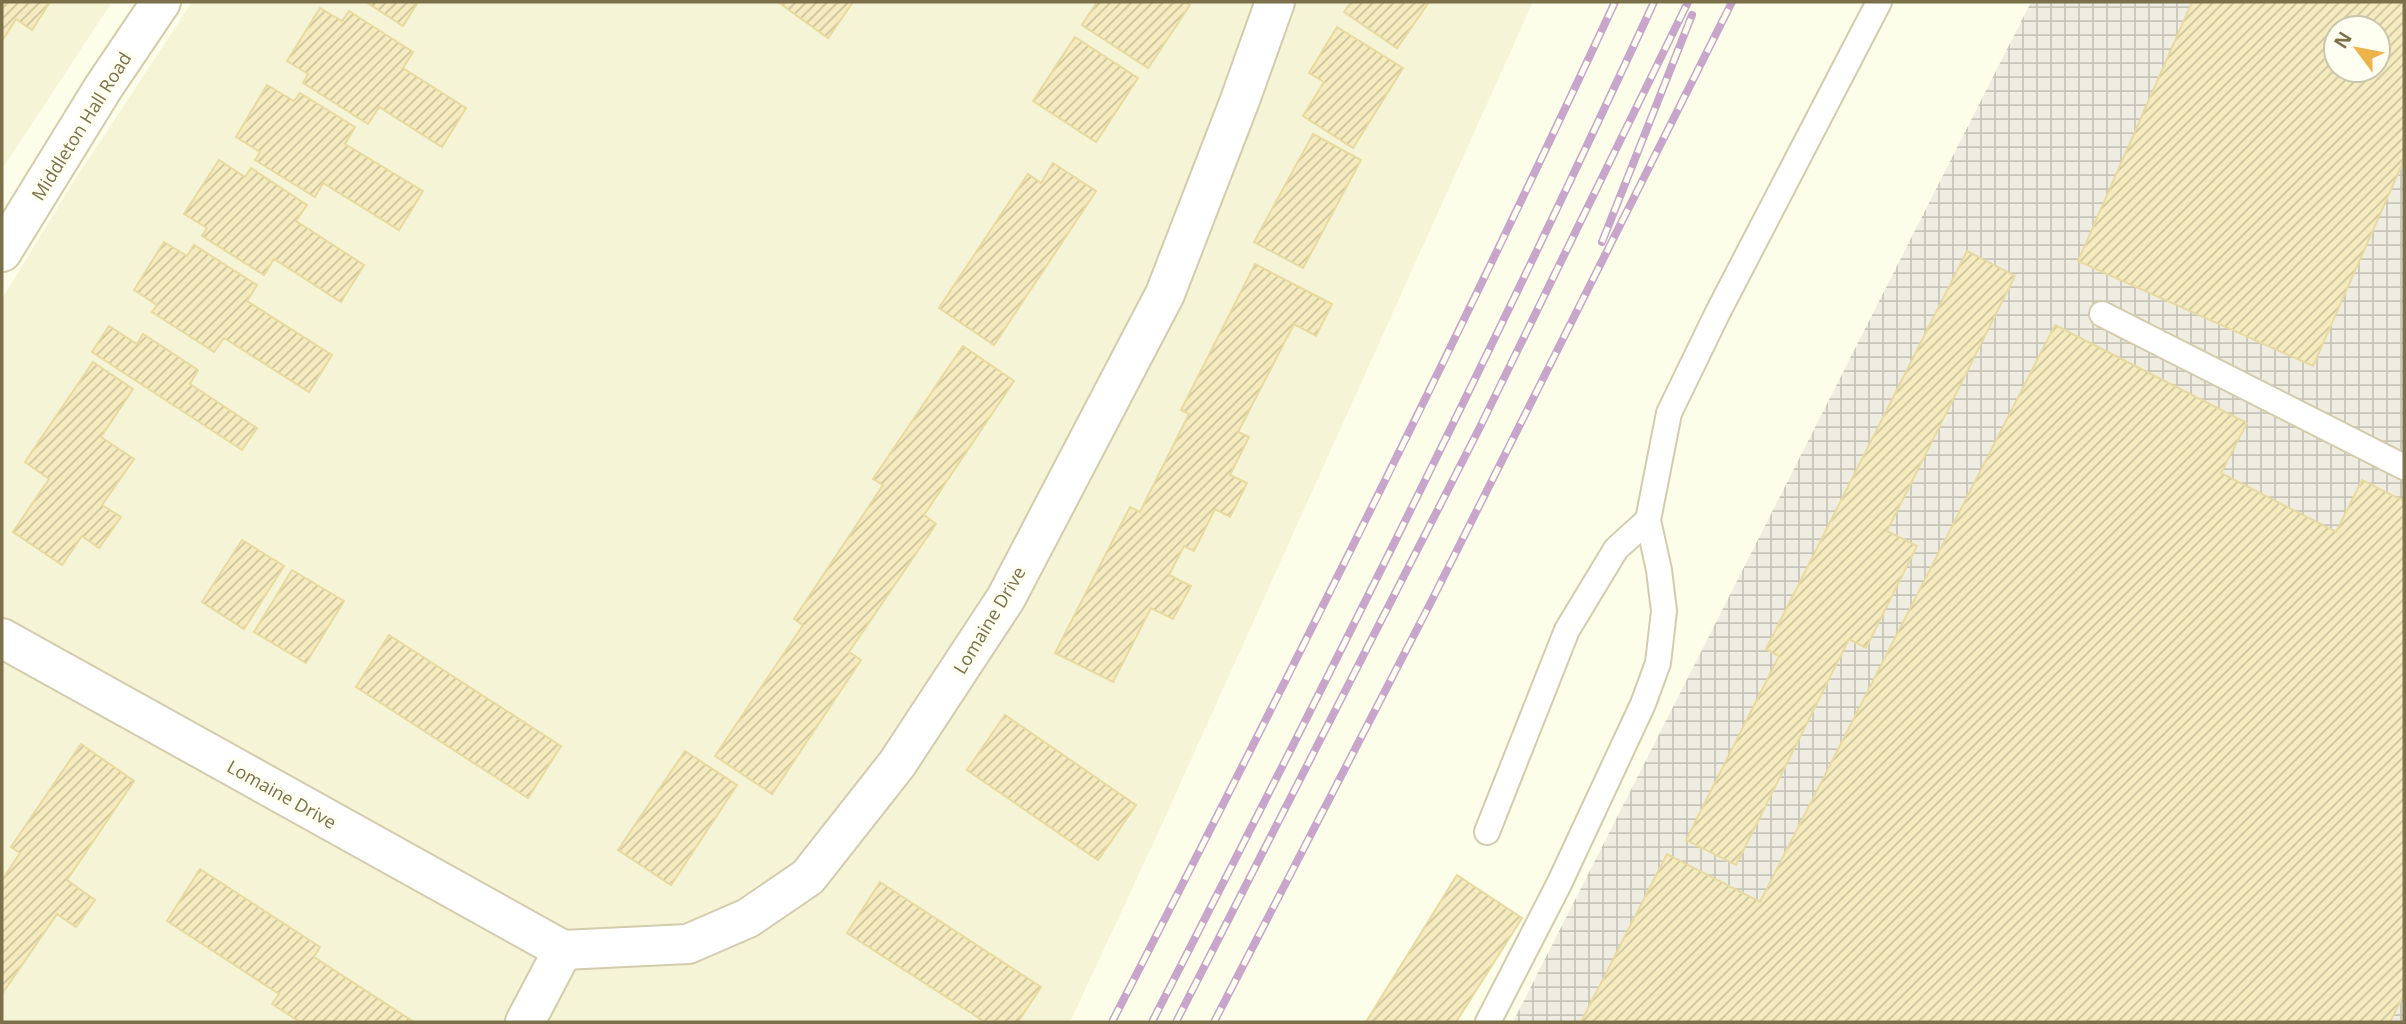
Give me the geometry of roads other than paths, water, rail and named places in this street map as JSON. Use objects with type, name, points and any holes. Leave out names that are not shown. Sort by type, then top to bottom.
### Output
[{"type":"street","name":"Middleton Hall Road","points":[[2,252],[103,88],[161,2]]},
{"type":"street","name":"Lomaine Drive","points":[[2,638],[563,950],[688,944],[748,918],[808,877],[897,764],[1006,598],[1165,293],[1275,2]]},
{"type":"street","points":[[525,1022],[563,950]]},
{"type":"lane","points":[[1488,1022],[1559,884],[1643,704],[1658,663],[1664,611],[1659,570],[1648,520],[1669,414],[1718,312],[1879,2]]},
{"type":"lane","points":[[2102,314],[2404,467]]},
{"type":"lane","points":[[1487,832],[1567,630],[1616,549],[1648,520]]},
{"type":"railway","points":[[1112,1022],[1368,515],[1615,2]]},
{"type":"railway","points":[[1152,1022],[1408,515],[1654,2]]},
{"type":"railway","points":[[1176,1022],[1479,429],[1688,2]]},
{"type":"railway","points":[[1214,1022],[1430,604],[1732,2]]},
{"type":"railway","points":[[1602,242],[1692,15]]}]
